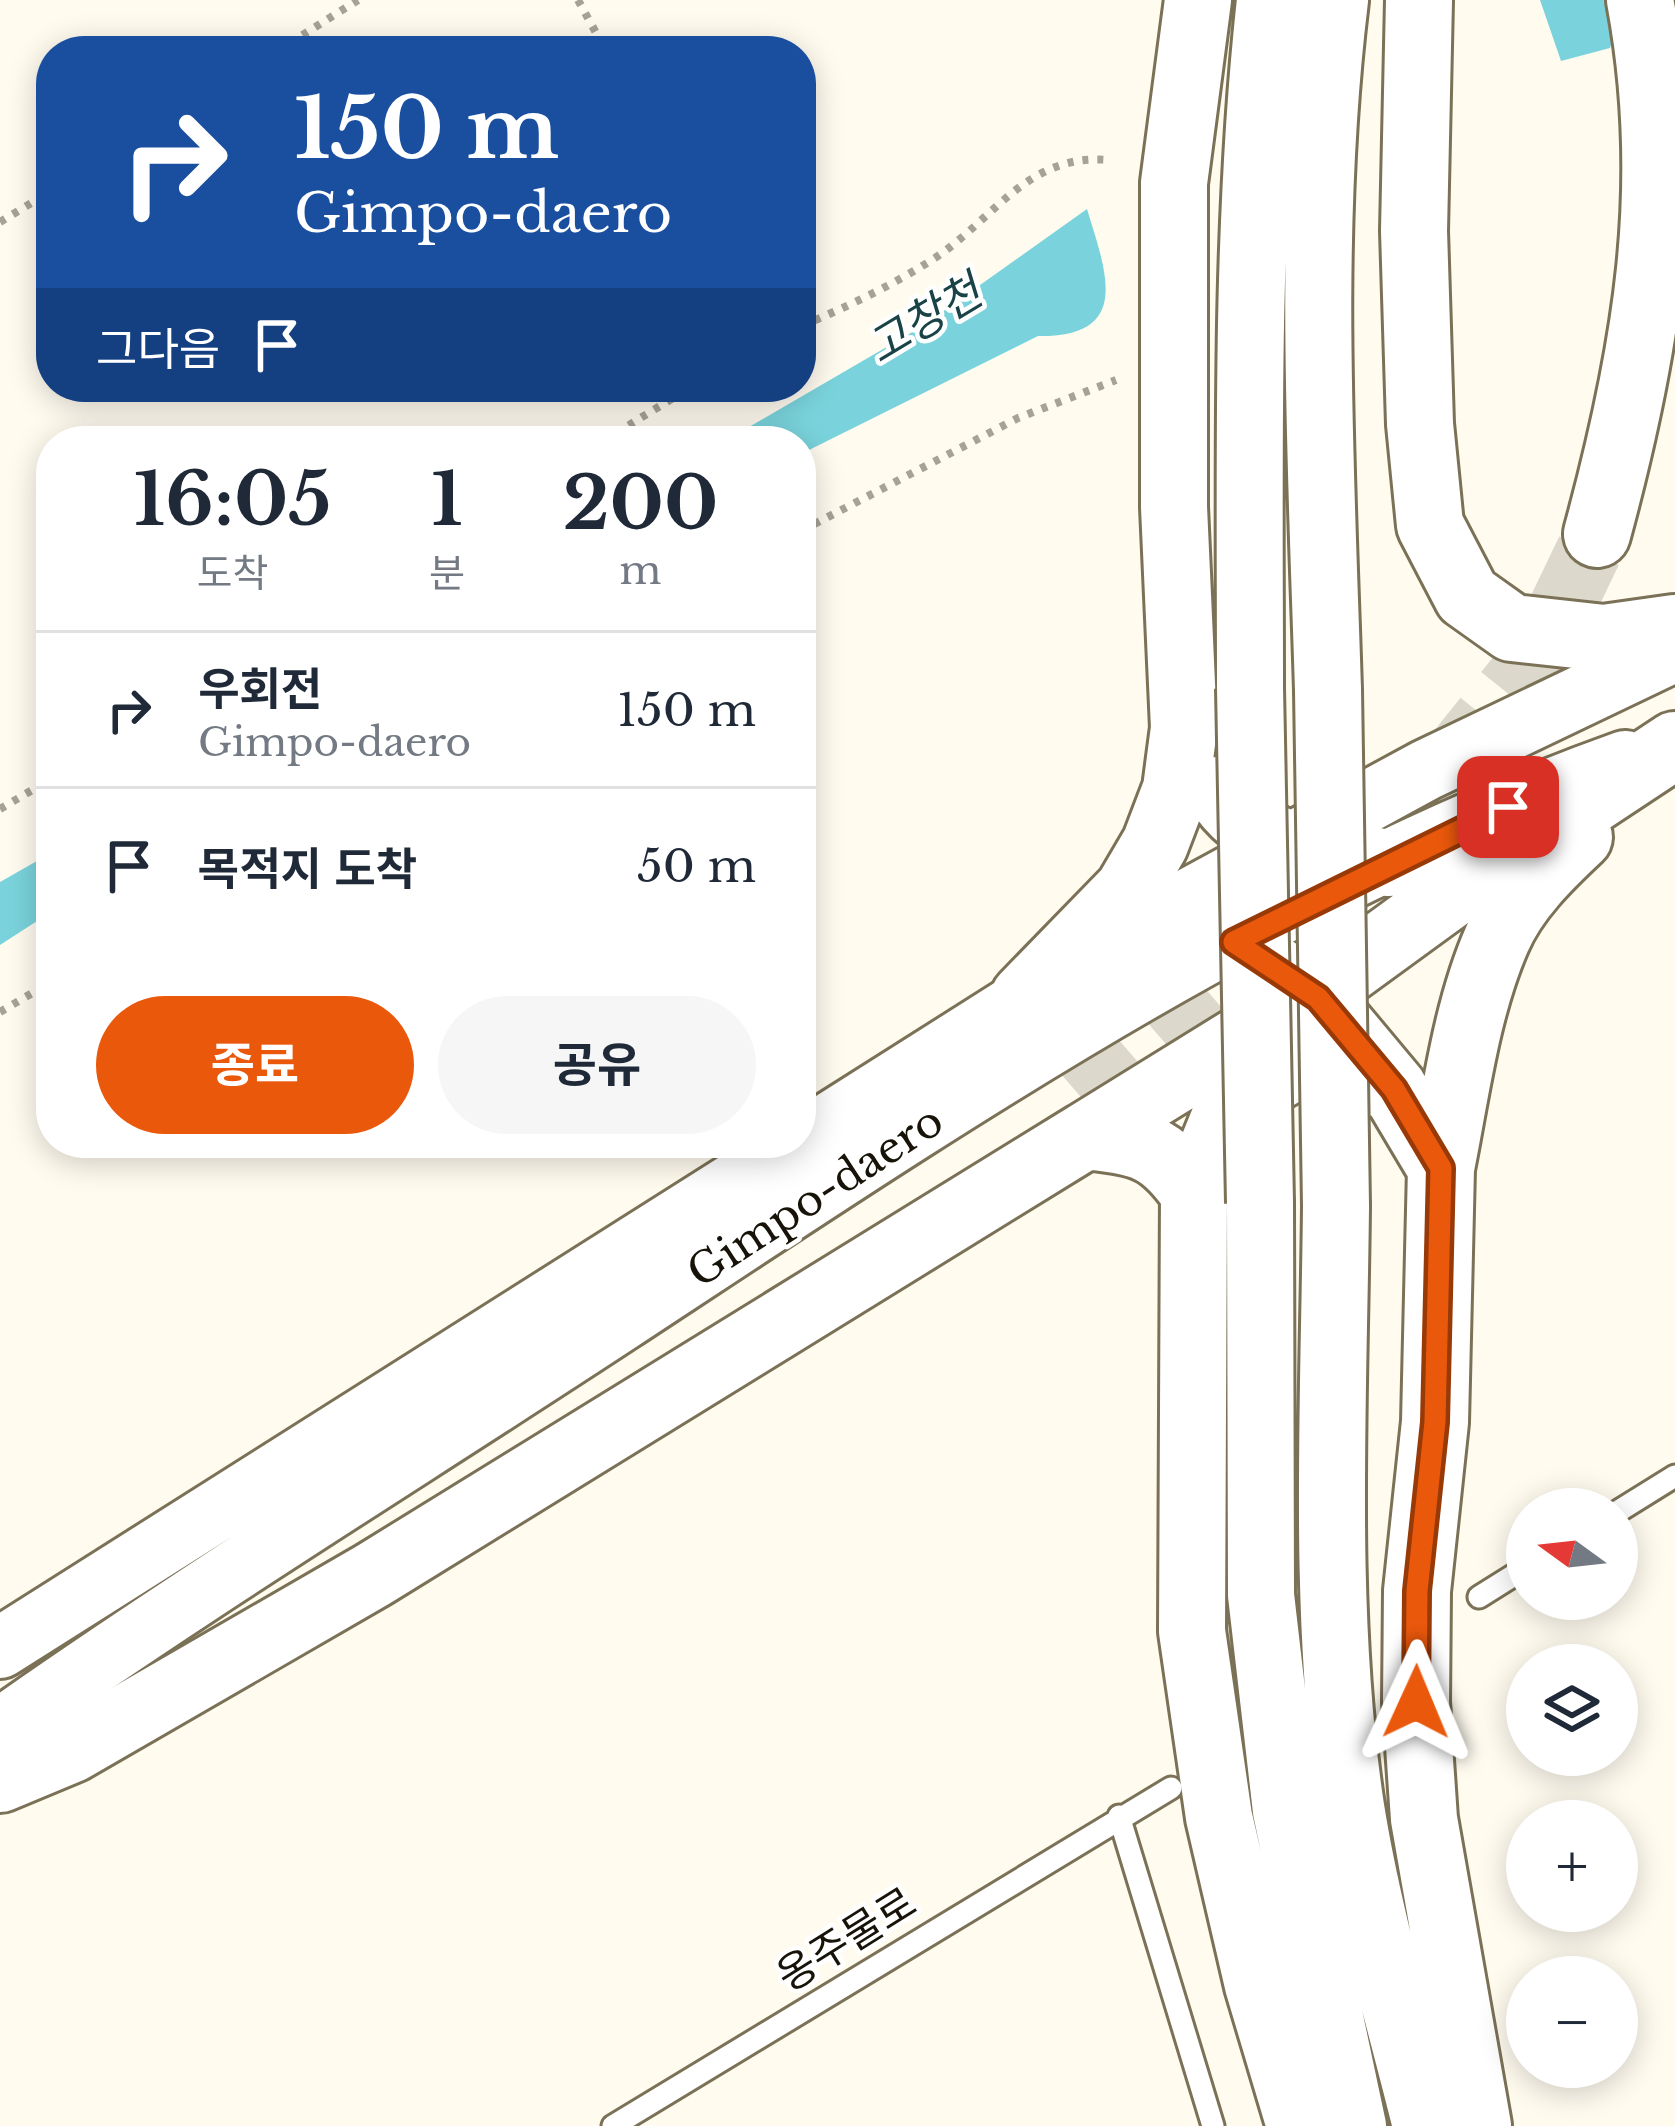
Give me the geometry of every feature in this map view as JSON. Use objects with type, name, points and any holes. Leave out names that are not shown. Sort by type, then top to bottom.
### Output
[{"type":"highway","points":[[1024,997],[1128,890],[1155,844],[1176,789],[1184,728],[1174,507],[1174,183],[1198,0]]},
{"type":"highway","points":[[1270,0],[1259,103],[1250,311],[1261,1595],[1286,1811],[1353,2126]]},
{"type":"highway","points":[[1335,0],[1326,71],[1319,399],[1328,690],[1336,1206],[1333,1455],[1341,1701],[1352,1808],[1426,2126]]},
{"type":"highway","points":[[1419,0],[1414,231],[1420,424],[1430,525],[1467,596],[1512,628],[1604,638],[1675,628]]},
{"type":"highway","points":[[1597,534],[1639,378],[1659,232],[1643,16]]},
{"type":"highway","points":[[1184,728],[1220,796],[1247,829],[1289,844],[1389,863]]},
{"type":"highway","points":[[0,1779],[72,1749],[373,1575],[1083,1116],[1313,995],[1468,882],[1675,745]]},
{"type":"highway","points":[[1478,2126],[1424,1819],[1416,1702],[1417,1591],[1435,1422],[1441,1168],[1471,1022],[1497,937],[1538,876],[1675,745]]},
{"type":"highway","points":[[1150,920],[1234,942],[1313,995],[1394,1089],[1441,1168]]},
{"type":"highway","points":[[1300,2126],[1258,1985],[1219,1817],[1192,1631],[1194,1193],[1225,1119],[1258,1088],[1293,1067],[1330,1066],[1394,1089]]},
{"type":"highway","points":[[1083,1116],[1172,1162],[1194,1193]]},
{"type":"main road","name":"Gimpo-daero","points":[[816,1131],[1150,920],[1426,770],[1675,651]]},
{"type":"main road","name":"Gimpo-daero","points":[[0,1729],[859,1165],[1163,979],[1389,863],[1550,788],[1675,745]]},
{"type":"main road","name":"Gimpo-daero","points":[[0,1648],[774,1158]]},
{"type":"lane","points":[[1638,1499],[1675,1477]]},
{"type":"lane","points":[[1479,1597],[1506,1580]]},
{"type":"lane","name":"옹주물로","points":[[613,2126],[1171,1788]]},
{"type":"lane","points":[[1119,1816],[1213,2126]]},
{"type":"path","points":[[301,36],[358,0]]},
{"type":"path","points":[[578,0],[598,36]]},
{"type":"path","points":[[816,318],[939,256],[994,207],[1060,161],[1108,160]]},
{"type":"path","points":[[0,223],[36,200]]},
{"type":"path","points":[[816,523],[1018,418],[1116,380]]},
{"type":"path","points":[[627,426],[667,402]]},
{"type":"path","points":[[0,809],[36,788]]},
{"type":"path","points":[[0,1012],[36,991]]},
{"type":"water","points":[[1540,0],[1627,0],[1610,48],[1561,61]]},
{"type":"water","points":[[1087,209],[1105,277],[1100,313],[1088,325],[1038,336],[816,447],[816,426],[751,426],[792,402],[816,402],[816,388],[921,327]]},
{"type":"water","points":[[36,862],[36,922],[0,945],[0,882]]},
{"type":"tunnel","points":[[1445,770],[1542,649],[1597,534]]},
{"type":"tunnel","points":[[1080,1096],[1281,922]]},
{"type":"route","points":[[1416,1702],[1417,1591],[1435,1422],[1441,1168],[1394,1089],[1318,998],[1234,942],[1508,807]]},
{"type":"water label","name":"고창천","points":[[924,319]]}]
